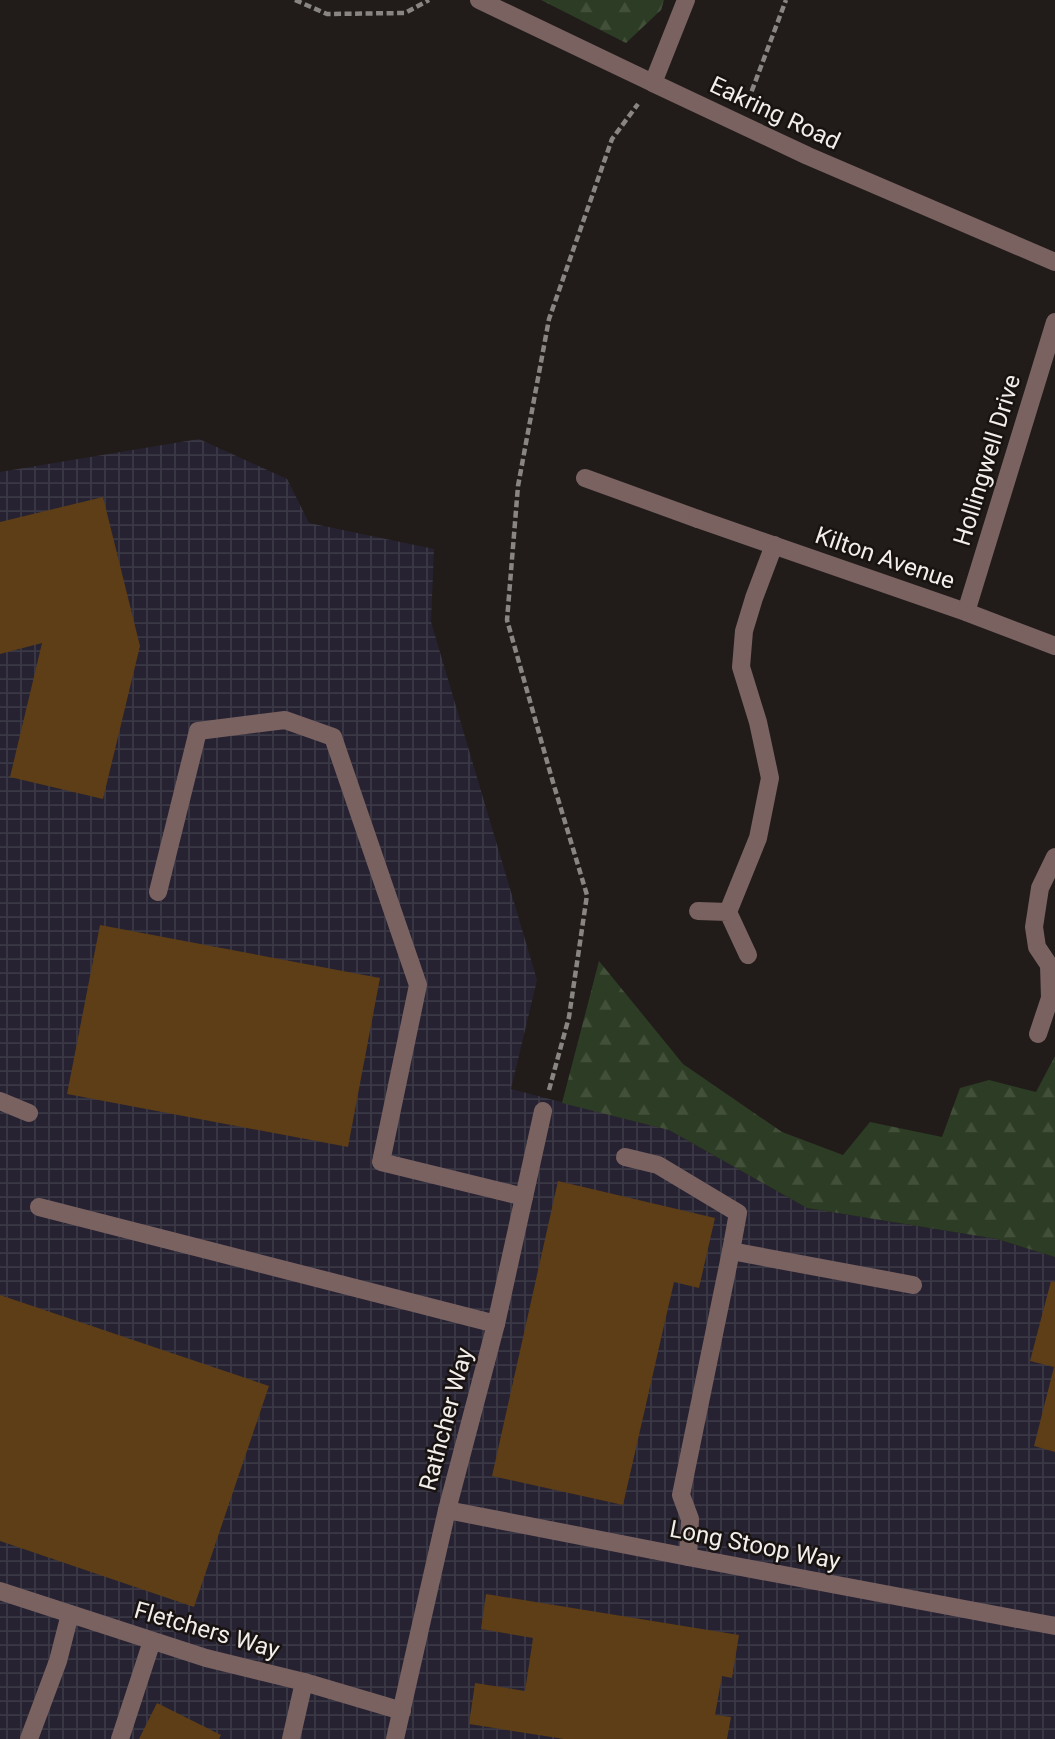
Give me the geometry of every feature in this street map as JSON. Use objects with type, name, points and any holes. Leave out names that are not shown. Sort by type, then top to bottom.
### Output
[{"type":"street","name":"Eakring Road","points":[[479,0],[739,125],[1055,262]]},
{"type":"street","points":[[653,83],[686,0]]},
{"type":"street","name":"Hollingwell Drive","points":[[966,612],[1055,322]]},
{"type":"street","name":"Kilton Avenue","points":[[585,478],[1055,646]]},
{"type":"street","points":[[748,955],[728,912],[758,838],[770,778],[758,722],[741,667],[744,631],[774,545]]},
{"type":"street","points":[[158,892],[198,731],[285,720],[333,737],[418,985],[381,1162],[524,1197]]},
{"type":"street","points":[[1038,1034],[1050,998],[1052,967],[1037,947],[1034,927],[1040,888],[1055,857]]},
{"type":"street","points":[[698,911],[728,912]]},
{"type":"street","points":[[0,1101],[29,1114]]},
{"type":"street","name":"Rathcher Way","points":[[395,1739],[447,1510],[496,1324],[543,1111]]},
{"type":"street","points":[[625,1157],[658,1165],[738,1213],[681,1495],[690,1519],[688,1557]]},
{"type":"street","points":[[39,1207],[496,1324]]},
{"type":"street","points":[[731,1251],[913,1285]]},
{"type":"street","name":"Long Stoop Way","points":[[447,1510],[1055,1626]]},
{"type":"street","name":"Fletchers Way","points":[[0,1591],[206,1658],[303,1682],[402,1711]]},
{"type":"street","points":[[29,1739],[58,1661],[70,1614]]},
{"type":"street","points":[[120,1739],[152,1641]]},
{"type":"street","points":[[291,1739],[303,1682]]},
{"type":"path","points":[[295,0],[327,14],[340,14],[405,13],[429,0]]},
{"type":"path","points":[[739,125],[786,0]]},
{"type":"path","points":[[543,1111],[569,1017],[586,895],[507,620],[518,486],[549,319],[612,139],[653,83]]},
{"type":"shaded area","points":[[199,439],[287,479],[309,523],[434,549],[431,622],[537,980],[511,1089],[669,1130],[807,1208],[997,1239],[1055,1257],[1055,1739],[0,1739],[0,472]]},
{"type":"green space","points":[[541,0],[664,0],[661,10],[626,43]]},
{"type":"green space","points":[[599,961],[683,1064],[782,1132],[843,1155],[870,1122],[942,1137],[960,1088],[989,1080],[1036,1092],[1055,1056],[1055,1257],[997,1239],[807,1208],[669,1130],[562,1103]]},
{"type":"building","points":[[103,497],[140,646],[103,799],[10,777],[42,643],[0,654],[0,522]]},
{"type":"building","points":[[100,925],[380,978],[348,1147],[67,1094]]},
{"type":"building","points":[[558,1181],[715,1218],[699,1288],[674,1282],[623,1505],[492,1476]]},
{"type":"building","points":[[1051,1281],[1055,1282],[1055,1452],[1034,1446],[1054,1367],[1030,1361]]},
{"type":"building","points":[[0,1295],[269,1386],[194,1607],[0,1541]]},
{"type":"building","points":[[486,1594],[739,1635],[732,1678],[722,1676],[715,1715],[731,1717],[727,1739],[564,1739],[469,1724],[475,1683],[525,1691],[533,1638],[481,1629]]},
{"type":"building","points":[[157,1703],[221,1735],[219,1739],[139,1739]]}]
